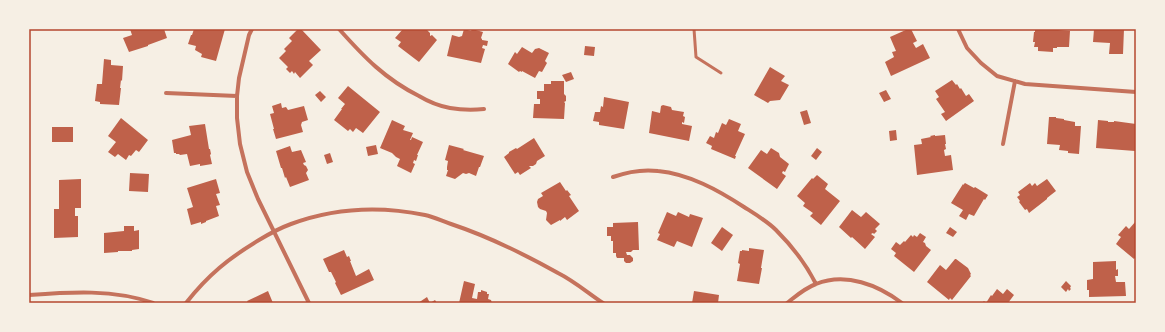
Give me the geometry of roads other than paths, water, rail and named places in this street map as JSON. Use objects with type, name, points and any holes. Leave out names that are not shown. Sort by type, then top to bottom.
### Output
[{"type":"street","points":[[252,29],[239,78],[237,96],[237,118],[240,144],[247,172],[258,199],[275,231],[308,303]]},
{"type":"street","points":[[339,29],[361,53],[388,77],[402,87],[433,104],[467,110],[484,109]]},
{"type":"street","points":[[958,29],[967,48],[981,63],[997,76],[1025,84],[1136,92]]},
{"type":"street","points":[[1003,144],[1015,81]]},
{"type":"street","points":[[166,93],[237,96]]},
{"type":"street","points":[[612,177],[623,173],[640,170],[657,171],[672,173],[705,184],[720,191],[776,230],[809,269],[816,284]]},
{"type":"street","points":[[186,303],[217,269],[275,231],[290,224],[316,216],[356,210],[382,210],[427,215],[470,230],[559,273],[603,303]]},
{"type":"street","points":[[788,303],[803,291],[816,284],[837,280],[865,283],[880,288],[902,303]]},
{"type":"street","points":[[29,295],[104,293],[124,295],[153,303]]},
{"type":"lane","points":[[694,29],[696,57],[721,73]]}]
